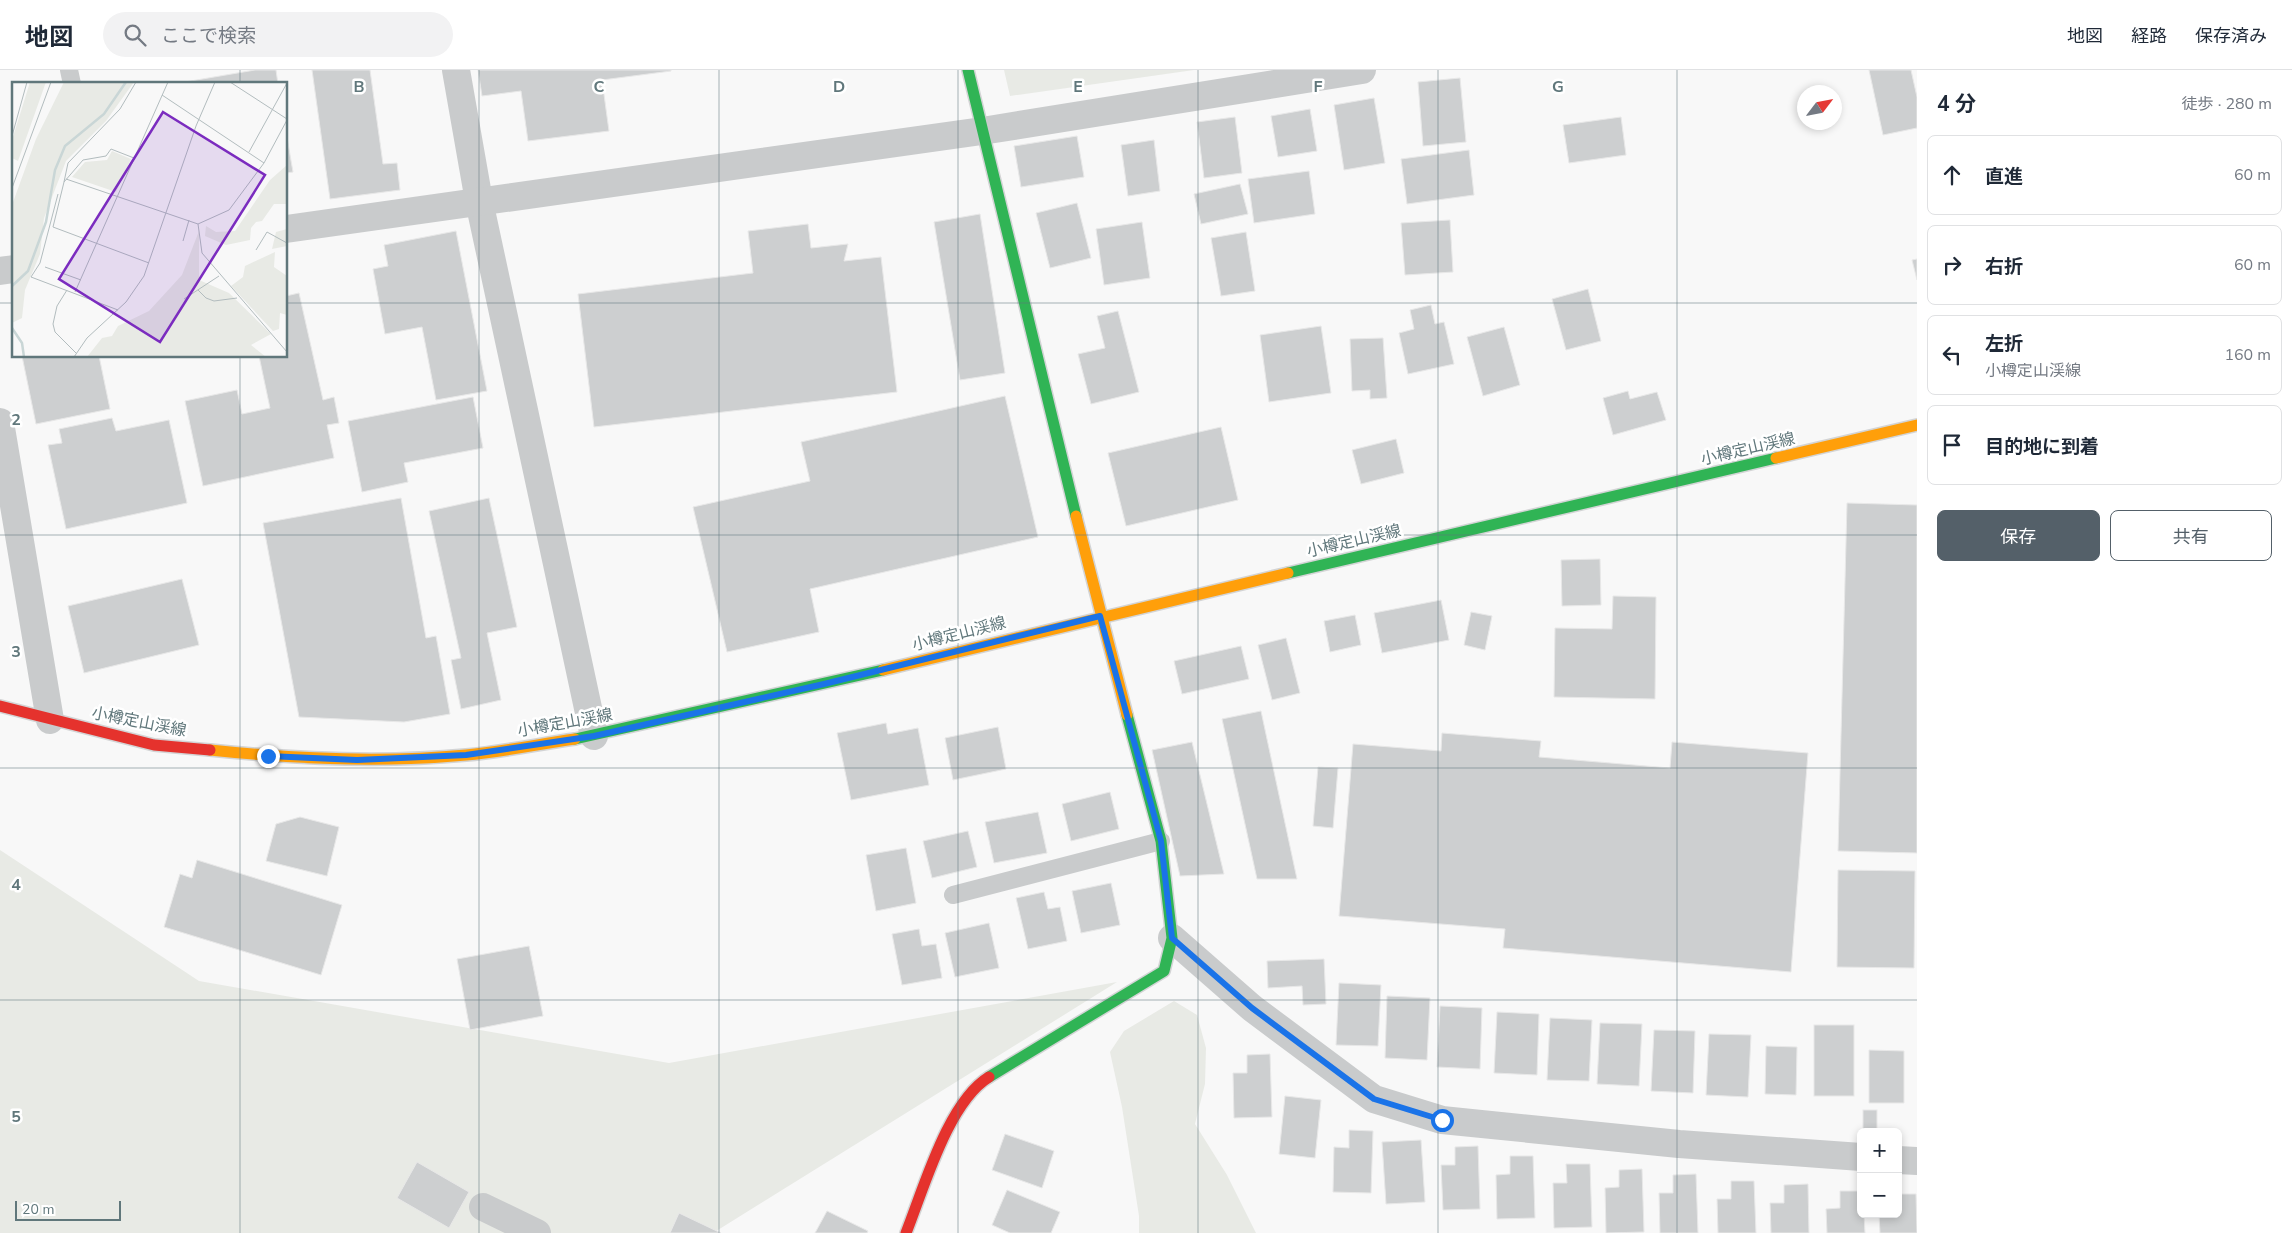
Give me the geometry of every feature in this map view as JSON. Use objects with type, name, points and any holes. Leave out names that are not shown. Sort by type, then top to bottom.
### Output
[{"type":"main road","points":[[906,1233],[950,1120],[978,1084],[1164,971],[1172,938],[1161,841],[1100,616],[968,70]]},
{"type":"main road","name":"小樽定山渓線","points":[[0,706],[154,745],[268,756],[357,760],[466,755],[594,736],[833,682],[1100,616],[1917,425]]},
{"type":"street","points":[[456,70],[479,201],[594,736]]},
{"type":"street","points":[[288,229],[982,131],[1362,70]]},
{"type":"street","points":[[0,422],[50,720]]},
{"type":"street","points":[[1172,938],[1252,1008],[1374,1099],[1442,1120],[1679,1144],[1857,1157]]},
{"type":"street","points":[[1902,1160],[1917,1161]]},
{"type":"street","points":[[482,1207],[537,1233]]},
{"type":"lane","points":[[953,895],[1161,841]]},
{"type":"shaded area","points":[[1004,70],[1194,70],[1010,96]]},
{"type":"shaded area","points":[[0,850],[199,981],[669,1063],[1117,982],[713,1233],[0,1233]]},
{"type":"shaded area","points":[[1174,1001],[1197,1015],[1206,1048],[1205,1084],[1195,1124],[1227,1175],[1256,1233],[1139,1233],[1139,1216],[1122,1107],[1110,1052],[1124,1031]]},
{"type":"building","points":[[255,70],[276,70],[278,82],[185,82]]},
{"type":"building","points":[[312,70],[370,70],[383,164],[397,163],[400,190],[330,199]]},
{"type":"building","points":[[478,70],[671,71],[602,80],[609,131],[528,141],[521,91],[482,96]]},
{"type":"building","points":[[1869,70],[1911,70],[1917,97],[1917,128],[1883,135]]},
{"type":"building","points":[[1460,78],[1466,142],[1423,146],[1418,82]]},
{"type":"building","points":[[1374,98],[1385,163],[1344,170],[1334,105]]},
{"type":"building","points":[[1310,109],[1317,151],[1278,157],[1271,116]]},
{"type":"building","points":[[1235,117],[1242,173],[1204,178],[1197,122]]},
{"type":"building","points":[[1621,117],[1626,155],[1569,163],[1563,125]]},
{"type":"building","points":[[1077,136],[1084,177],[1021,187],[1014,146]]},
{"type":"building","points":[[1154,140],[1160,191],[1128,196],[1121,145]]},
{"type":"building","points":[[288,143],[293,172],[288,173]]},
{"type":"building","points":[[1469,150],[1474,195],[1407,204],[1401,159]]},
{"type":"building","points":[[1309,171],[1315,214],[1254,223],[1248,179]]},
{"type":"building","points":[[1240,184],[1248,214],[1201,224],[1194,194]]},
{"type":"building","points":[[1077,203],[1091,258],[1050,268],[1036,213]]},
{"type":"building","points":[[980,214],[1005,373],[960,380],[934,222]]},
{"type":"building","points":[[1450,220],[1453,272],[1405,275],[1401,223]]},
{"type":"building","points":[[1142,222],[1150,278],[1104,285],[1096,229]]},
{"type":"building","points":[[808,224],[811,248],[848,244],[844,261],[881,257],[897,392],[594,427],[578,294],[753,273],[748,231]]},
{"type":"building","points":[[456,231],[487,391],[436,400],[422,327],[385,334],[373,269],[388,266],[384,245]]},
{"type":"building","points":[[1246,232],[1255,291],[1221,296],[1211,238]]},
{"type":"building","points":[[1917,259],[1917,280],[1912,260]]},
{"type":"building","points":[[1588,289],[1601,341],[1566,350],[1552,299]]},
{"type":"building","points":[[299,293],[323,400],[334,397],[339,423],[327,425],[334,458],[203,486],[185,401],[237,390],[242,414],[270,408],[259,358],[288,358],[288,296]]},
{"type":"building","points":[[1431,305],[1435,324],[1444,322],[1454,364],[1408,374],[1399,333],[1414,329],[1410,310]]},
{"type":"building","points":[[1118,311],[1139,392],[1091,404],[1078,354],[1105,348],[1097,316]]},
{"type":"building","points":[[1321,326],[1331,393],[1269,402],[1260,335]]},
{"type":"building","points":[[1504,327],[1520,385],[1483,396],[1467,337]]},
{"type":"building","points":[[1383,338],[1387,398],[1370,399],[1370,390],[1352,391],[1350,339]]},
{"type":"building","points":[[22,358],[99,358],[110,409],[36,424]]},
{"type":"building","points":[[1628,391],[1630,399],[1657,392],[1666,420],[1613,435],[1603,398]]},
{"type":"building","points":[[1005,396],[1038,537],[810,589],[819,632],[727,652],[693,507],[810,481],[801,442]]},
{"type":"building","points":[[473,397],[483,448],[404,463],[408,482],[362,492],[348,421]]},
{"type":"building","points":[[112,418],[116,431],[169,420],[187,503],[66,529],[48,445],[62,443],[59,429]]},
{"type":"building","points":[[1221,427],[1238,500],[1126,526],[1108,453]]},
{"type":"building","points":[[1396,439],[1404,473],[1361,484],[1352,450]]},
{"type":"building","points":[[401,498],[426,638],[436,636],[450,714],[404,722],[299,717],[263,523]]},
{"type":"building","points":[[489,498],[517,627],[487,633],[501,700],[461,709],[451,660],[461,658],[429,511]]},
{"type":"building","points":[[1847,503],[1917,505],[1917,853],[1838,851]]},
{"type":"building","points":[[1600,559],[1601,605],[1562,606],[1561,560]]},
{"type":"building","points":[[182,579],[199,645],[84,673],[68,606]]},
{"type":"building","points":[[1613,596],[1656,597],[1655,699],[1554,697],[1555,628],[1612,629]]},
{"type":"building","points":[[1441,600],[1449,640],[1382,653],[1374,613]]},
{"type":"building","points":[[1471,612],[1492,616],[1485,650],[1464,645]]},
{"type":"building","points":[[1355,615],[1361,645],[1330,652],[1324,621]]},
{"type":"building","points":[[1286,638],[1300,693],[1272,700],[1258,645]]},
{"type":"building","points":[[1241,646],[1249,679],[1182,694],[1174,661]]},
{"type":"building","points":[[1261,711],[1297,879],[1257,879],[1222,719]]},
{"type":"building","points":[[886,723],[888,734],[918,728],[929,785],[851,800],[837,733]]},
{"type":"building","points":[[998,727],[1006,769],[953,780],[945,738]]},
{"type":"building","points":[[1442,733],[1541,741],[1539,757],[1670,768],[1672,742],[1808,753],[1791,972],[1503,948],[1505,929],[1339,916],[1353,744],[1441,751]]},
{"type":"building","points":[[1192,742],[1224,874],[1180,876],[1152,750]]},
{"type":"building","points":[[1318,767],[1338,768],[1333,828],[1313,826]]},
{"type":"building","points":[[1110,792],[1119,829],[1071,841],[1062,804]]},
{"type":"building","points":[[1038,812],[1047,853],[994,863],[985,822]]},
{"type":"building","points":[[300,817],[339,827],[327,876],[266,861],[276,824]]},
{"type":"building","points":[[968,831],[977,867],[932,878],[923,841]]},
{"type":"building","points":[[906,848],[916,903],[876,911],[866,855]]},
{"type":"building","points":[[197,860],[342,905],[321,975],[164,927],[180,874],[192,878]]},
{"type":"building","points":[[1838,870],[1915,871],[1914,968],[1837,967]]},
{"type":"building","points":[[1111,883],[1120,925],[1081,933],[1072,891]]},
{"type":"building","points":[[1044,892],[1048,909],[1060,907],[1067,941],[1028,949],[1016,898]]},
{"type":"building","points":[[989,923],[999,968],[955,977],[945,933]]},
{"type":"building","points":[[919,929],[922,946],[936,944],[942,978],[902,985],[892,934]]},
{"type":"building","points":[[529,946],[543,1016],[470,1030],[457,959]]},
{"type":"building","points":[[1324,959],[1326,1004],[1303,1005],[1302,986],[1268,988],[1267,961]]},
{"type":"building","points":[[1339,983],[1381,985],[1378,1046],[1336,1045]]},
{"type":"building","points":[[1387,996],[1430,998],[1427,1060],[1385,1058]]},
{"type":"building","points":[[1440,1006],[1482,1008],[1480,1069],[1437,1067]]},
{"type":"building","points":[[1497,1012],[1539,1014],[1537,1075],[1494,1073]]},
{"type":"building","points":[[1550,1018],[1592,1020],[1589,1081],[1547,1080]]},
{"type":"building","points":[[1600,1023],[1642,1024],[1639,1086],[1597,1084]]},
{"type":"building","points":[[1814,1025],[1854,1025],[1854,1096],[1814,1096]]},
{"type":"building","points":[[1654,1030],[1695,1031],[1693,1093],[1651,1091]]},
{"type":"building","points":[[1709,1034],[1751,1035],[1748,1097],[1706,1095]]},
{"type":"building","points":[[1766,1046],[1797,1047],[1796,1095],[1765,1094]]},
{"type":"building","points":[[1869,1050],[1904,1051],[1904,1103],[1869,1103]]},
{"type":"building","points":[[1270,1054],[1272,1117],[1234,1118],[1233,1073],[1247,1073],[1247,1055]]},
{"type":"building","points":[[1285,1096],[1321,1100],[1315,1158],[1279,1154]]},
{"type":"building","points":[[1863,1110],[1877,1110],[1877,1128],[1863,1128]]},
{"type":"building","points":[[1349,1130],[1373,1131],[1371,1193],[1333,1192],[1334,1147],[1349,1148]]},
{"type":"building","points":[[1005,1134],[1054,1151],[1042,1188],[992,1170]]},
{"type":"building","points":[[1421,1140],[1425,1202],[1386,1204],[1382,1142]]},
{"type":"building","points":[[1478,1146],[1480,1209],[1443,1210],[1441,1165],[1455,1165],[1455,1147]]},
{"type":"building","points":[[1510,1156],[1533,1156],[1535,1218],[1497,1219],[1496,1175],[1510,1174]]},
{"type":"building","points":[[417,1162],[469,1192],[449,1228],[397,1198]]},
{"type":"building","points":[[1566,1164],[1590,1164],[1592,1227],[1554,1228],[1553,1183],[1567,1183]]},
{"type":"building","points":[[1642,1169],[1644,1232],[1606,1233],[1605,1188],[1619,1187],[1619,1170]]},
{"type":"building","points":[[1696,1174],[1698,1233],[1660,1233],[1659,1193],[1673,1193],[1673,1175]]},
{"type":"building","points":[[1731,1181],[1754,1181],[1756,1233],[1718,1233],[1717,1199],[1731,1199]]},
{"type":"building","points":[[1808,1184],[1809,1233],[1771,1233],[1770,1203],[1784,1203],[1784,1185]]},
{"type":"building","points":[[1007,1190],[1060,1212],[1051,1233],[1010,1233],[992,1225]]},
{"type":"building","points":[[1840,1191],[1857,1191],[1857,1218],[1864,1218],[1865,1233],[1827,1233],[1826,1209],[1840,1208]]},
{"type":"building","points":[[1902,1194],[1916,1194],[1917,1233],[1880,1233],[1879,1218],[1902,1218]]},
{"type":"building","points":[[827,1211],[868,1231],[867,1233],[815,1233]]},
{"type":"building","points":[[679,1213],[721,1233],[670,1233]]},
{"type":"traffic: fast","points":[[968,70],[1076,516]]},
{"type":"traffic: fast","points":[[1288,573],[1776,458]]},
{"type":"traffic: fast","points":[[575,739],[883,670]]},
{"type":"traffic: fast","points":[[989,1077],[1164,971],[1172,938],[1161,841],[1127,715]]},
{"type":"traffic: slow","points":[[1776,458],[1917,425]]},
{"type":"traffic: slow","points":[[1076,516],[1127,715]]},
{"type":"traffic: slow","points":[[883,670],[1288,573]]},
{"type":"traffic: slow","points":[[210,750],[306,758],[402,759],[480,754],[575,739]]},
{"type":"traffic: jam","points":[[0,706],[154,745],[210,750]]},
{"type":"traffic: jam","points":[[906,1233],[929,1170],[949,1125],[974,1089],[989,1077]]},
{"type":"route","points":[[268,756],[357,760],[466,755],[594,736],[824,684],[1100,616],[1161,841],[1172,938],[1252,1008],[1374,1099],[1442,1120]]}]
